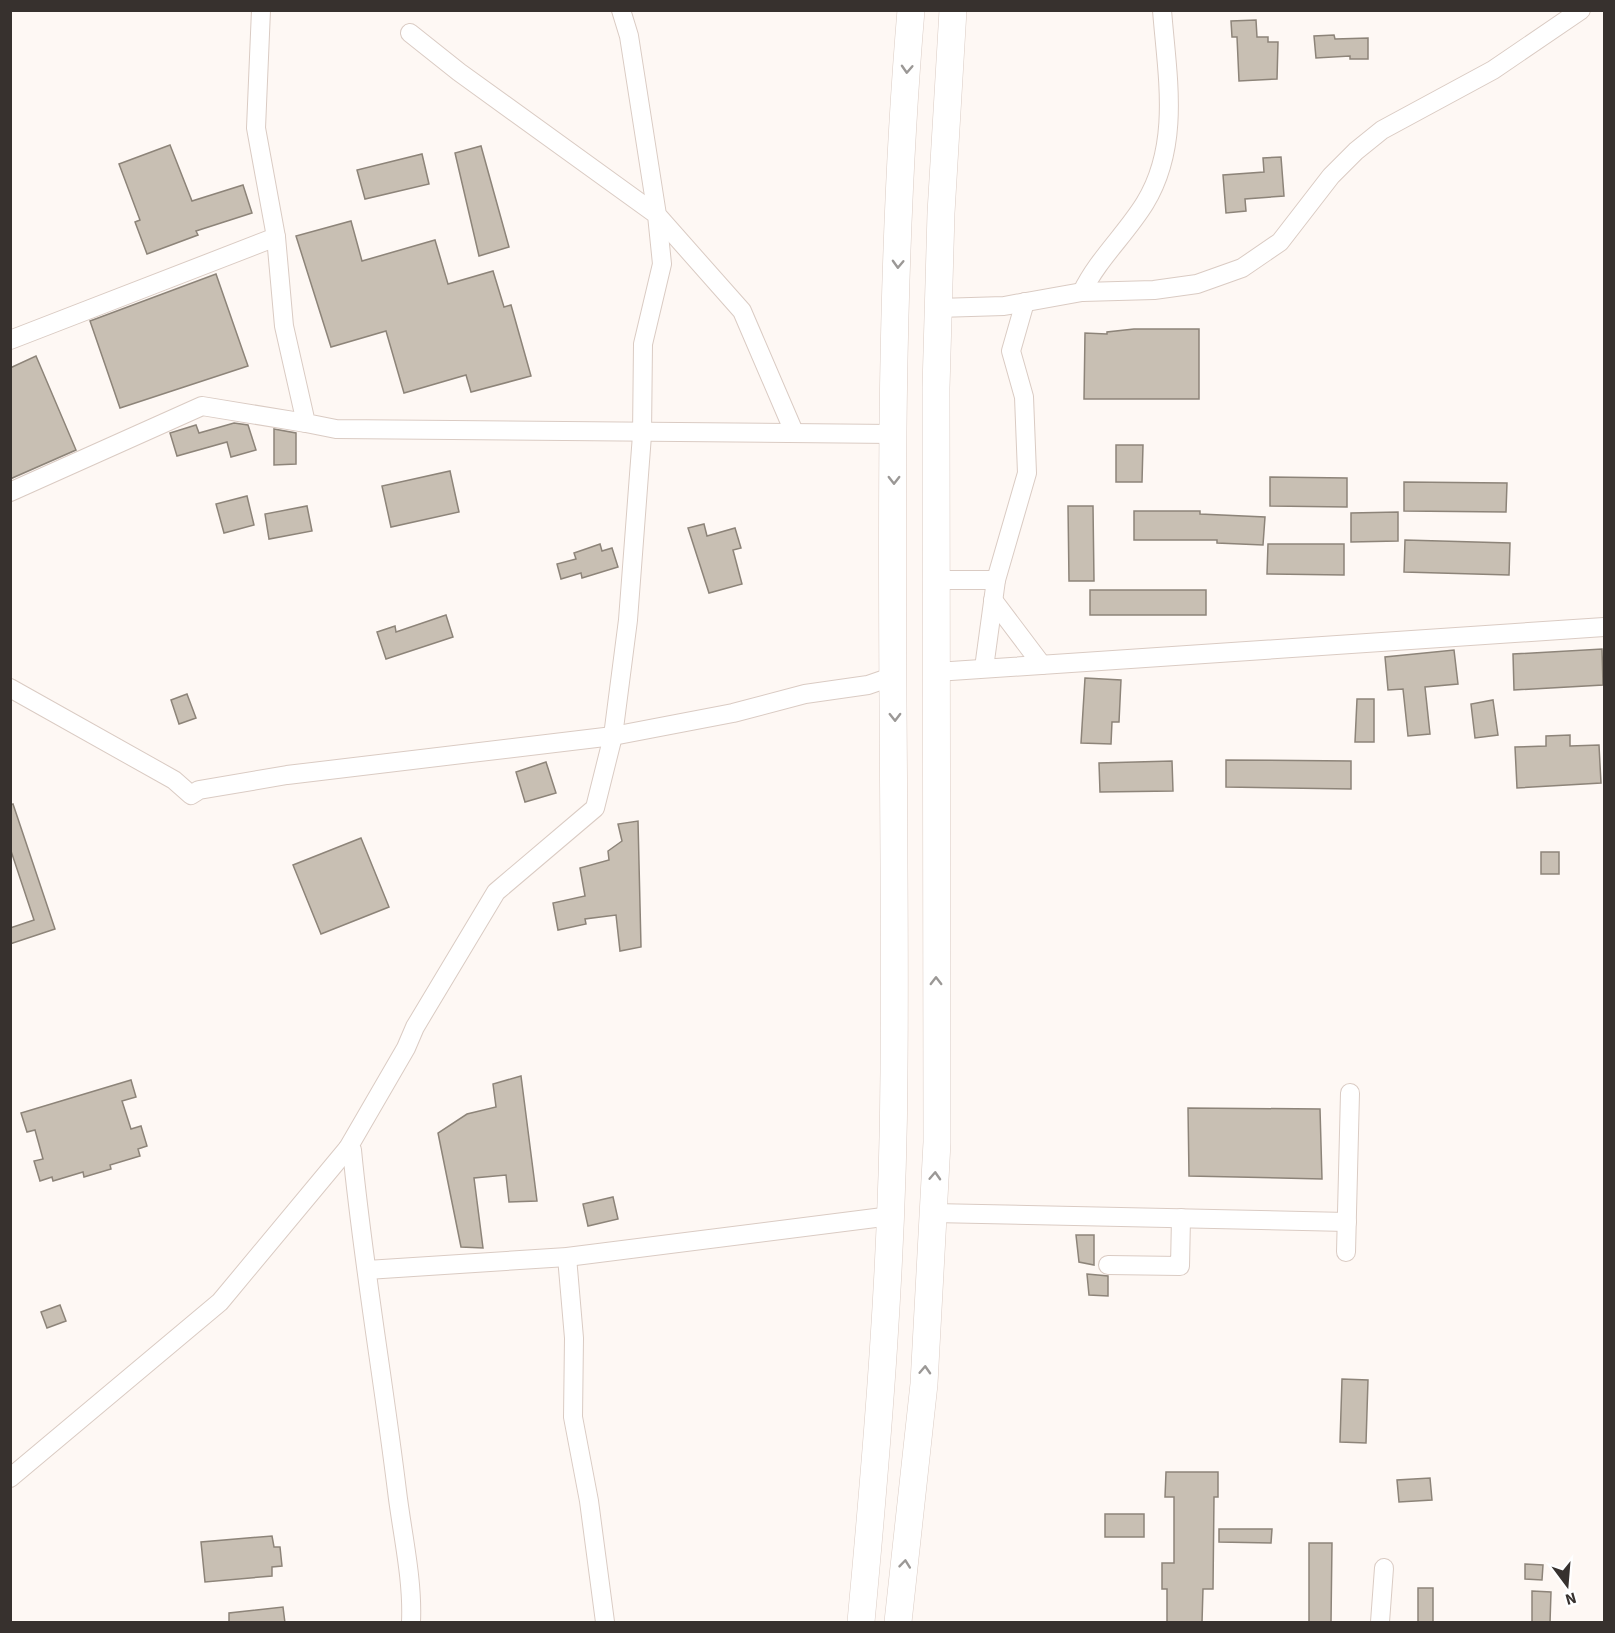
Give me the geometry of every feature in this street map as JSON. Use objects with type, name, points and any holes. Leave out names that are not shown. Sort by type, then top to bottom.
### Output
[{"type":"highway","points":[[861,1623],[883,1381],[891,1216],[894,434],[900,211],[911,10]]},
{"type":"highway","points":[[898,1623],[924,1384],[937,1142],[935,575],[938,308],[952,10]]},
{"type":"highway","points":[[894,570],[935,575]]},
{"type":"highway","points":[[893,1142],[937,1142]]},
{"type":"street","points":[[261,10],[256,128],[276,237],[284,327],[306,423]]},
{"type":"street","points":[[10,1478],[220,1302],[348,1148],[415,1028],[496,892],[595,808],[613,736],[628,620],[641,430],[642,344],[662,264],[657,214],[629,36],[621,10]]},
{"type":"street","points":[[1082,292],[1091,272],[1144,204],[1161,162],[1167,140],[1170,106],[1162,10]]},
{"type":"street","points":[[938,308],[1004,306],[1082,292],[1154,290],[1197,284],[1242,267],[1280,242],[1331,176],[1356,151],[1382,130],[1493,70],[1581,10]]},
{"type":"street","points":[[410,33],[459,72],[657,214],[742,311],[794,432]]},
{"type":"street","points":[[10,340],[276,237]]},
{"type":"street","points":[[984,668],[996,580],[1028,473],[1024,397],[1011,351],[1025,302]]},
{"type":"street","points":[[10,492],[202,406],[336,429],[894,434]]},
{"type":"street","points":[[935,575],[996,580]]},
{"type":"street","points":[[993,600],[1042,665]]},
{"type":"street","points":[[936,672],[1605,627]]},
{"type":"street","points":[[10,688],[174,780],[191,795],[199,790],[287,775],[613,736],[733,713],[805,694],[868,685],[894,676]]},
{"type":"street","points":[[1346,1252],[1350,1093]]},
{"type":"street","points":[[348,1148],[352,1150],[360,1238],[367,1270],[389,1431],[411,1623]]},
{"type":"street","points":[[933,1214],[1347,1222]]},
{"type":"street","points":[[367,1270],[567,1257],[891,1216]]},
{"type":"street","points":[[1108,1265],[1180,1266],[1181,1218]]},
{"type":"street","points":[[567,1257],[574,1338],[573,1418],[589,1501],[604,1623]]},
{"type":"street","points":[[1380,1623],[1384,1568]]},
{"type":"building","points":[[1256,20],[1257,37],[1268,37],[1268,42],[1278,42],[1277,79],[1239,81],[1237,37],[1232,37],[1231,21]]},
{"type":"building","points":[[1334,35],[1335,39],[1368,38],[1368,59],[1350,59],[1350,56],[1316,58],[1314,36]]},
{"type":"building","points":[[170,145],[192,201],[243,185],[252,213],[196,231],[198,235],[147,254],[135,222],[140,220],[119,164]]},
{"type":"building","points":[[481,146],[509,247],[479,256],[455,153]]},
{"type":"building","points":[[422,154],[429,184],[365,199],[357,170]]},
{"type":"building","points":[[1281,157],[1284,196],[1245,199],[1246,211],[1226,213],[1223,175],[1264,172],[1263,158]]},
{"type":"building","points":[[351,221],[362,261],[435,240],[448,284],[493,271],[504,307],[511,305],[531,376],[471,392],[466,375],[404,393],[386,331],[331,347],[296,236]]},
{"type":"building","points":[[216,274],[248,366],[120,408],[90,321]]},
{"type":"building","points":[[1134,329],[1199,329],[1199,399],[1084,399],[1085,333],[1107,334],[1107,332]]},
{"type":"building","points":[[36,356],[76,450],[10,479],[10,368]]},
{"type":"building","points":[[234,423],[248,425],[256,450],[231,457],[227,442],[177,456],[170,433],[196,425],[199,433]]},
{"type":"building","points":[[274,429],[296,433],[296,464],[274,465]]},
{"type":"building","points":[[1116,445],[1143,445],[1142,482],[1116,482]]},
{"type":"building","points":[[450,471],[459,512],[391,527],[382,486]]},
{"type":"building","points":[[1270,477],[1347,478],[1347,507],[1270,506]]},
{"type":"building","points":[[1404,482],[1507,483],[1506,512],[1404,511]]},
{"type":"building","points":[[247,496],[254,525],[224,533],[216,504]]},
{"type":"building","points":[[307,506],[312,531],[269,539],[265,514]]},
{"type":"building","points":[[1068,506],[1093,506],[1094,581],[1069,581]]},
{"type":"building","points":[[1134,511],[1200,511],[1200,514],[1265,517],[1263,545],[1217,543],[1217,540],[1134,540]]},
{"type":"building","points":[[1398,512],[1398,541],[1351,542],[1351,513]]},
{"type":"building","points":[[704,524],[707,536],[735,528],[741,548],[733,550],[742,584],[709,593],[688,528]]},
{"type":"building","points":[[1405,540],[1510,543],[1509,575],[1404,572]]},
{"type":"building","points":[[600,544],[602,551],[612,548],[618,567],[582,578],[581,573],[561,579],[557,564],[576,559],[574,553]]},
{"type":"building","points":[[1268,544],[1344,544],[1344,575],[1267,574]]},
{"type":"building","points":[[1090,590],[1206,590],[1206,615],[1090,615]]},
{"type":"building","points":[[446,615],[453,637],[386,659],[377,632],[395,626],[396,632]]},
{"type":"building","points":[[1602,649],[1603,685],[1514,690],[1513,654]]},
{"type":"building","points":[[1454,650],[1458,684],[1425,687],[1430,734],[1408,736],[1403,689],[1388,690],[1385,657]]},
{"type":"building","points":[[1085,678],[1121,680],[1119,722],[1112,722],[1111,744],[1081,743]]},
{"type":"building","points":[[187,694],[196,718],[179,724],[171,700]]},
{"type":"building","points":[[1357,699],[1374,699],[1374,742],[1355,742]]},
{"type":"building","points":[[1493,700],[1498,735],[1475,738],[1471,704]]},
{"type":"building","points":[[1570,735],[1570,746],[1599,745],[1601,783],[1517,788],[1515,747],[1546,746],[1546,736]]},
{"type":"building","points":[[1226,760],[1351,761],[1351,789],[1226,787]]},
{"type":"building","points":[[1172,761],[1173,791],[1100,792],[1099,763]]},
{"type":"building","points":[[546,762],[556,793],[525,802],[516,772]]},
{"type":"building","points":[[13,804],[55,929],[10,944],[10,928],[34,920],[10,848],[10,805]]},
{"type":"building","points":[[638,821],[641,947],[620,951],[616,915],[585,919],[586,924],[558,930],[553,903],[585,896],[580,868],[609,860],[608,851],[622,841],[618,824]]},
{"type":"building","points":[[361,838],[389,907],[321,934],[293,865]]},
{"type":"building","points":[[1541,852],[1559,852],[1559,874],[1541,874]]},
{"type":"building","points":[[521,1076],[537,1201],[509,1202],[506,1175],[474,1178],[483,1248],[461,1247],[438,1133],[467,1114],[496,1107],[493,1084]]},
{"type":"building","points":[[131,1080],[136,1097],[122,1101],[131,1129],[141,1126],[147,1146],[138,1149],[140,1156],[110,1165],[111,1169],[84,1177],[83,1172],[53,1181],[52,1177],[40,1181],[34,1161],[43,1159],[35,1130],[27,1132],[21,1113]]},
{"type":"building","points":[[1188,1108],[1320,1109],[1322,1179],[1189,1176]]},
{"type":"building","points":[[613,1197],[618,1219],[588,1226],[583,1204]]},
{"type":"building","points":[[1076,1235],[1094,1235],[1094,1265],[1079,1262]]},
{"type":"building","points":[[1087,1274],[1108,1276],[1108,1296],[1089,1295]]},
{"type":"building","points":[[60,1305],[66,1321],[47,1328],[41,1312]]},
{"type":"building","points":[[1342,1379],[1368,1380],[1366,1443],[1340,1442]]},
{"type":"building","points":[[1166,1472],[1218,1472],[1218,1497],[1214,1497],[1213,1589],[1203,1589],[1202,1623],[1167,1623],[1167,1589],[1162,1589],[1162,1563],[1174,1563],[1174,1497],[1165,1497]]},
{"type":"building","points":[[1430,1478],[1432,1500],[1399,1502],[1397,1480]]},
{"type":"building","points":[[1105,1514],[1144,1514],[1144,1537],[1105,1537]]},
{"type":"building","points":[[1219,1529],[1272,1529],[1271,1543],[1219,1542]]},
{"type":"building","points":[[272,1536],[274,1547],[280,1547],[282,1566],[272,1567],[272,1576],[205,1582],[201,1542]]},
{"type":"building","points":[[1309,1543],[1332,1543],[1331,1623],[1309,1623]]},
{"type":"building","points":[[1525,1564],[1543,1565],[1542,1580],[1525,1579]]},
{"type":"building","points":[[1418,1588],[1433,1588],[1433,1623],[1418,1623]]},
{"type":"building","points":[[1532,1591],[1551,1592],[1550,1623],[1532,1623]]},
{"type":"building","points":[[283,1607],[285,1623],[229,1623],[229,1613]]}]
